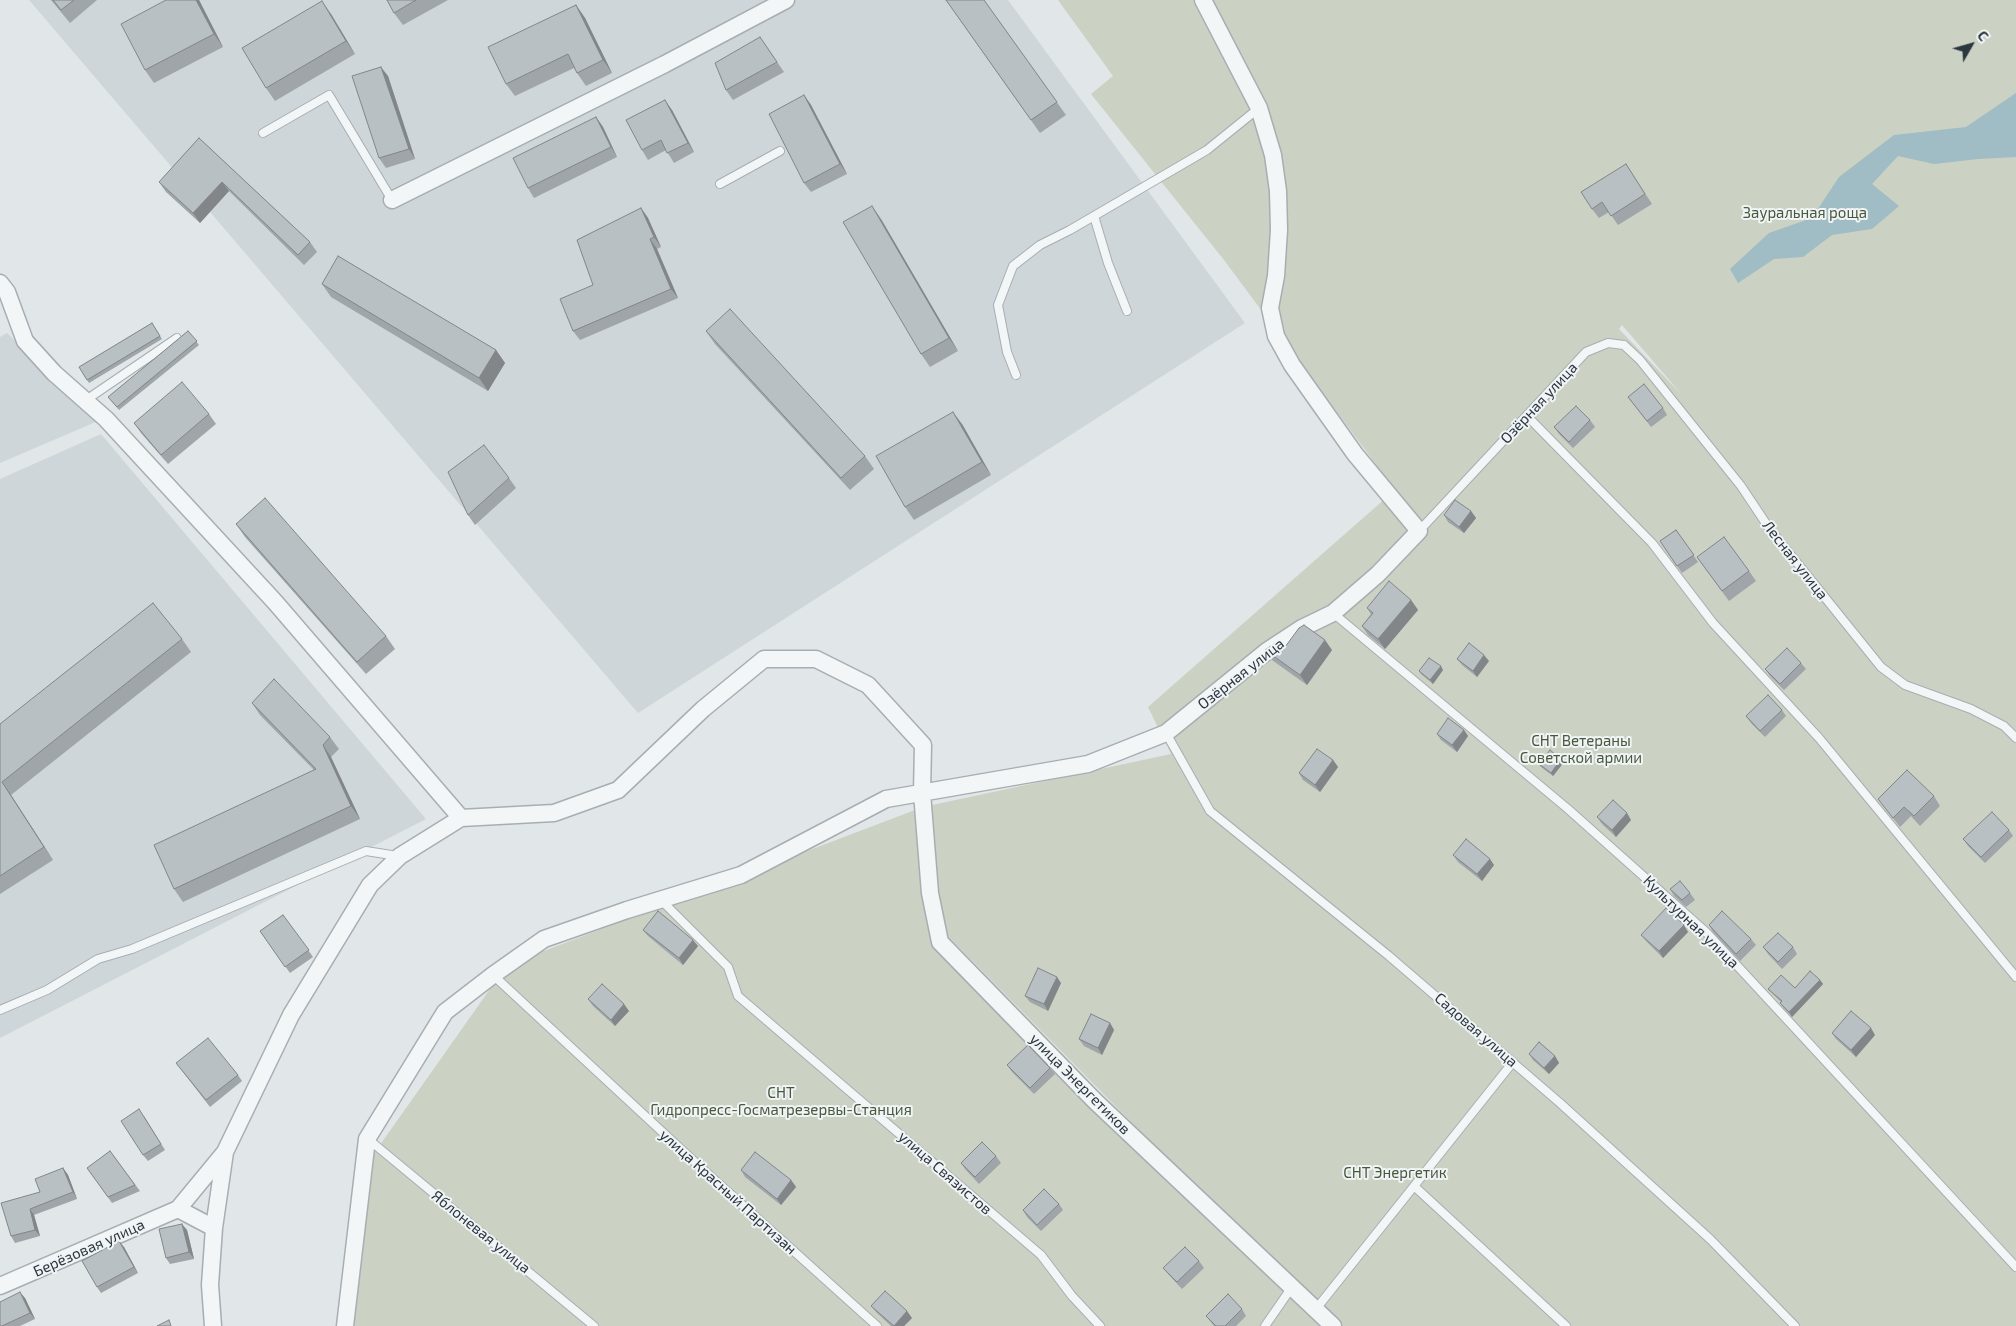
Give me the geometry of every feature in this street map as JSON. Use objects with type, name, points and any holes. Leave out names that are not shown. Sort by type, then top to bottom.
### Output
[{"type":"street","points":[[392,200],[665,64],[786,0]]},
{"type":"street","points":[[1203,0],[1259,108],[1274,155],[1278,192],[1279,230],[1276,276],[1270,308],[1276,336],[1292,364],[1355,454],[1419,531]]},
{"type":"street","points":[[0,282],[8,292],[25,341],[54,373],[86,400],[275,602],[461,818],[400,856],[370,885],[291,1015],[225,1152],[178,1209],[214,1228]]},
{"type":"street","name":"Озёрная улица","points":[[367,1139],[445,1012],[544,939],[741,875],[886,799],[1088,764],[1166,733],[1267,651],[1302,628],[1333,613],[1378,574],[1419,531]]},
{"type":"street","name":"улица Энергетиков","points":[[461,818],[554,813],[618,790],[703,709],[764,658],[816,659],[868,685],[923,745],[922,793],[930,893],[940,942],[1094,1102],[1334,1326]]},
{"type":"street","points":[[345,1326],[367,1139]]},
{"type":"street","points":[[213,1326],[210,1285],[214,1228],[225,1152]]},
{"type":"street","name":"Берёзовая улица","points":[[0,1286],[178,1209]]},
{"type":"lane","points":[[263,133],[329,95],[392,200]]},
{"type":"lane","points":[[1016,375],[1007,352],[998,305],[1013,266],[1040,245],[1207,150],[1259,108]]},
{"type":"lane","points":[[720,184],[780,151]]},
{"type":"lane","points":[[1094,216],[1108,263],[1127,311]]},
{"type":"lane","points":[[86,400],[177,338]]},
{"type":"lane","name":"Озёрная улица","points":[[1419,531],[1586,352],[1608,343]]},
{"type":"lane","name":"Лесная улица","points":[[1608,343],[1624,345],[1640,360],[1742,486],[1769,528],[1881,667],[1905,684],[1971,709],[2004,726],[2016,738]]},
{"type":"lane","points":[[1527,416],[1652,543],[1713,623],[1818,738],[2016,977]]},
{"type":"lane","name":"Культурная улица","points":[[1333,613],[1560,803],[1706,932],[2016,1267]]},
{"type":"lane","name":"Садовая улица","points":[[1166,733],[1210,811],[1390,956],[1513,1062],[1710,1239],[1795,1326]]},
{"type":"lane","points":[[0,1010],[48,990],[98,959],[132,950],[366,851],[400,856]]},
{"type":"lane","name":"улица Связистов","points":[[660,900],[728,967],[738,996],[1042,1256],[1072,1296],[1100,1326]]},
{"type":"lane","name":"улица Красный Партизан","points":[[493,975],[698,1165],[877,1326]]},
{"type":"lane","points":[[1316,1309],[1513,1062]]},
{"type":"lane","name":"Яблоневая улица","points":[[367,1139],[594,1326]]},
{"type":"lane","points":[[1414,1186],[1566,1326]]},
{"type":"lane","points":[[1265,1326],[1292,1286]]},
{"type":"shaded area","points":[[29,0],[1008,0],[1245,323],[638,713]]},
{"type":"shaded area","points":[[7,333],[98,421],[0,463],[0,337]]},
{"type":"shaded area","points":[[101,434],[426,819],[0,1038],[0,479]]},
{"type":"green space","points":[[1058,0],[2016,0],[2016,1326],[354,1326],[363,1169],[507,965],[923,807],[1171,754],[1148,707],[1395,490],[1224,260],[1091,94],[1113,76]],"holes":[[[1622,325],[1683,396],[1619,329]],[[939,927],[1264,1257],[940,942]]]},
{"type":"water","points":[[2016,93],[2016,157],[1934,164],[1898,156],[1872,184],[1899,206],[1872,229],[1832,235],[1803,257],[1774,259],[1738,283],[1730,269],[1769,233],[1812,218],[1839,177],[1894,135],[1966,127]]},
{"type":"building","points":[[53,0],[74,0],[61,10]]},
{"type":"building","points":[[166,0],[196,0],[214,34],[145,70],[121,24]]},
{"type":"building","points":[[387,0],[416,0],[394,13]]},
{"type":"building","points":[[946,0],[984,0],[1057,102],[1031,120]]},
{"type":"building","points":[[322,1],[346,41],[266,88],[242,48]]},
{"type":"building","points":[[576,5],[603,60],[577,73],[568,54],[506,84],[488,47]]},
{"type":"building","points":[[760,37],[777,62],[726,90],[715,63]]},
{"type":"building","points":[[381,67],[409,149],[379,158],[352,76]]},
{"type":"building","points":[[804,95],[840,164],[804,183],[769,114]]},
{"type":"building","points":[[665,100],[688,143],[667,153],[661,140],[642,150],[626,120]]},
{"type":"building","points":[[596,117],[611,147],[528,188],[513,158]]},
{"type":"building","points":[[199,138],[310,242],[298,255],[222,182],[193,213],[159,182]]},
{"type":"building","points":[[1626,164],[1645,194],[1611,216],[1602,202],[1592,209],[1581,192]]},
{"type":"building","points":[[872,206],[949,338],[921,354],[843,222]]},
{"type":"building","points":[[641,208],[654,237],[650,239],[671,289],[573,331],[560,299],[593,285],[577,240]]},
{"type":"building","points":[[338,256],[496,350],[479,378],[322,284]]},
{"type":"building","points":[[730,309],[865,456],[841,478],[706,331]]},
{"type":"building","points":[[152,323],[160,336],[87,380],[79,367]]},
{"type":"building","points":[[188,331],[197,341],[117,407],[108,397]]},
{"type":"building","points":[[182,382],[209,414],[161,455],[134,423]]},
{"type":"building","points":[[1644,384],[1663,408],[1647,421],[1628,397]]},
{"type":"building","points":[[1576,406],[1590,420],[1569,442],[1554,427]]},
{"type":"building","points":[[953,412],[982,462],[905,507],[876,456]]},
{"type":"building","points":[[484,445],[509,478],[468,515],[448,472]]},
{"type":"building","points":[[265,498],[386,636],[357,662],[236,524]]},
{"type":"building","points":[[1455,500],[1471,511],[1459,527],[1444,515]]},
{"type":"building","points":[[1676,530],[1694,555],[1677,566],[1660,541]]},
{"type":"building","points":[[1724,537],[1749,571],[1722,591],[1697,557]]},
{"type":"building","points":[[1389,581],[1411,600],[1378,639],[1362,626],[1373,613],[1367,608]]},
{"type":"building","points":[[153,603],[182,639],[2,782],[44,847],[0,876],[0,724]]},
{"type":"building","points":[[1304,625],[1325,640],[1300,675],[1265,650],[1278,641],[1285,647],[1299,628]]},
{"type":"building","points":[[1469,643],[1484,655],[1473,671],[1457,659]]},
{"type":"building","points":[[1787,648],[1801,663],[1780,684],[1765,669]]},
{"type":"building","points":[[1429,658],[1441,666],[1430,680],[1419,671]]},
{"type":"building","points":[[274,679],[330,737],[323,745],[351,806],[174,889],[154,845],[316,769],[252,703]]},
{"type":"building","points":[[1768,695],[1782,710],[1760,731],[1746,716]]},
{"type":"building","points":[[1448,718],[1464,730],[1452,745],[1437,734]]},
{"type":"building","points":[[1317,749],[1333,760],[1315,785],[1299,773]]},
{"type":"building","points":[[1550,750],[1561,759],[1551,773],[1539,764]]},
{"type":"building","points":[[1907,770],[1934,796],[1914,816],[1904,807],[1893,818],[1878,799]]},
{"type":"building","points":[[1613,800],[1627,813],[1612,830],[1597,817]]},
{"type":"building","points":[[1992,812],[2009,830],[1981,857],[1963,839]]},
{"type":"building","points":[[1466,839],[1490,859],[1477,874],[1453,855]]},
{"type":"building","points":[[1680,881],[1690,893],[1682,900],[1670,889]]},
{"type":"building","points":[[1666,908],[1684,925],[1659,951],[1641,935]]},
{"type":"building","points":[[658,911],[693,940],[679,958],[643,930]]},
{"type":"building","points":[[1722,911],[1751,939],[1736,954],[1709,925]]},
{"type":"building","points":[[283,915],[309,950],[285,967],[260,931]]},
{"type":"building","points":[[1778,933],[1793,947],[1778,962],[1763,947]]},
{"type":"building","points":[[1038,968],[1057,977],[1044,1004],[1025,996]]},
{"type":"building","points":[[1810,971],[1820,980],[1789,1012],[1780,1003],[1782,1001],[1768,989],[1781,975],[1795,988]]},
{"type":"building","points":[[602,984],[624,1004],[611,1020],[588,999]]},
{"type":"building","points":[[1851,1011],[1871,1028],[1851,1050],[1832,1033]]},
{"type":"building","points":[[1091,1014],[1110,1023],[1098,1048],[1079,1039]]},
{"type":"building","points":[[208,1038],[238,1075],[206,1100],[176,1063]]},
{"type":"building","points":[[1539,1042],[1555,1056],[1544,1068],[1529,1054]]},
{"type":"building","points":[[1028,1045],[1050,1068],[1030,1088],[1007,1065]]},
{"type":"building","points":[[139,1109],[161,1144],[143,1155],[121,1121]]},
{"type":"building","points":[[982,1142],[996,1156],[975,1177],[961,1163]]},
{"type":"building","points":[[110,1151],[135,1185],[108,1197],[87,1168]]},
{"type":"building","points":[[755,1152],[791,1180],[777,1199],[741,1170]]},
{"type":"building","points":[[63,1168],[73,1192],[30,1209],[35,1230],[11,1236],[1,1203],[40,1192],[35,1179]]},
{"type":"building","points":[[1044,1189],[1059,1204],[1037,1225],[1023,1210]]},
{"type":"building","points":[[182,1224],[189,1252],[166,1258],[159,1229]]},
{"type":"building","points":[[119,1241],[134,1267],[97,1287],[82,1261]]},
{"type":"building","points":[[1185,1247],[1199,1261],[1177,1282],[1163,1268]]},
{"type":"building","points":[[885,1291],[907,1311],[894,1326],[871,1306]]},
{"type":"building","points":[[20,1292],[30,1313],[0,1326],[0,1302]]},
{"type":"building","points":[[1228,1294],[1242,1309],[1225,1326],[1216,1326],[1206,1316]]},
{"type":"building","points":[[169,1320],[171,1326],[157,1326]]},
{"type":"park label","name":"Зауральная роща","points":[[1805,213]]},
{"type":"park label","name":"СНТ Ветераны Советской армии","points":[[1581,750]]},
{"type":"park label","name":"СНТ Гидропресс-Госматрезервы-Станция","points":[[781,1102]]},
{"type":"park label","name":"СНТ Энергетик","points":[[1395,1173]]}]
